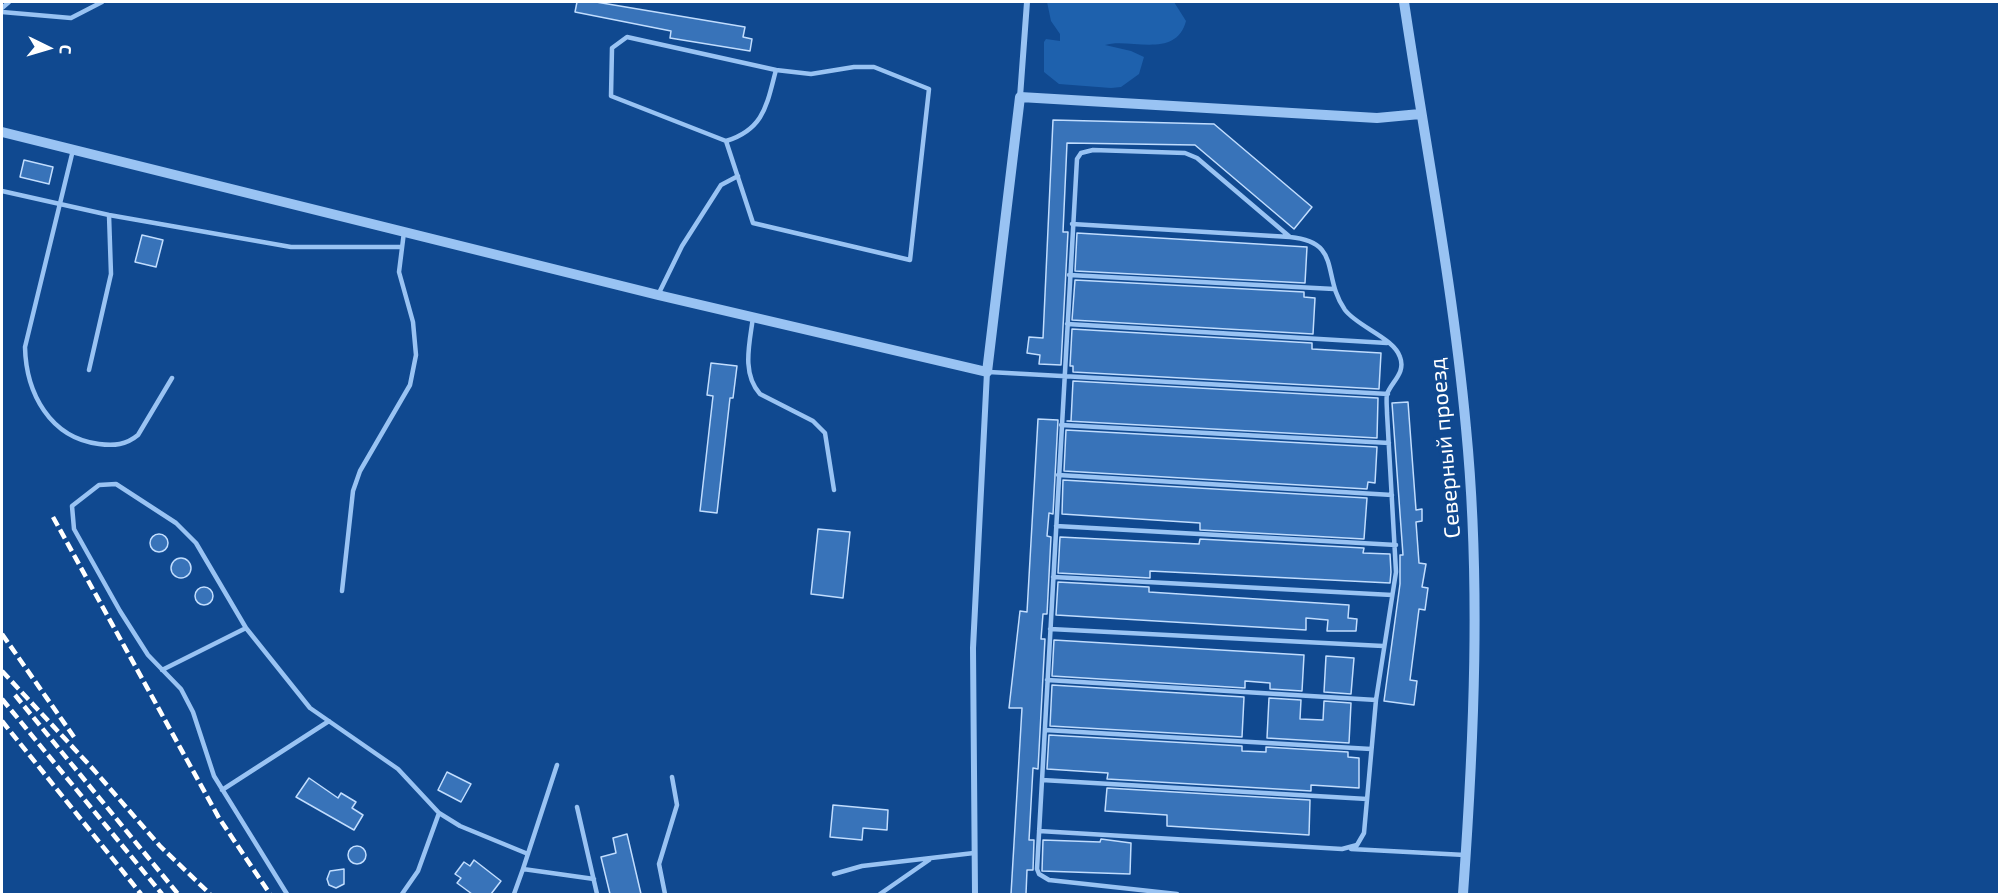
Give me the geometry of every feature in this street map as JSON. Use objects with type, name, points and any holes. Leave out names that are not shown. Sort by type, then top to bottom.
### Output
[{"type":"street","points":[[975,894],[973,648],[987,372],[1020,97],[1027,2]]},
{"type":"street","name":"Северный проезд","points":[[1404,2],[1460,375],[1470,475],[1473,686],[1463,894]]},
{"type":"street","points":[[1020,97],[1377,118],[1420,114]]},
{"type":"street","points":[[2,132],[658,295],[987,372]]},
{"type":"lane","points":[[2,8],[9,2]]},
{"type":"lane","points":[[2,12],[71,18],[102,2]]},
{"type":"lane","points":[[726,141],[753,223],[910,260],[929,90],[874,67],[848,67],[811,74],[777,70],[627,37],[612,48],[611,96],[726,141],[736,138],[760,120],[769,104],[777,70]]},
{"type":"lane","points":[[73,150],[25,347],[27,373],[46,414],[75,439],[110,446],[132,440],[145,427],[172,378]]},
{"type":"lane","points":[[1177,894],[1043,878],[1037,869],[1077,159],[1082,153],[1093,150],[1185,153],[1197,158],[1290,237]]},
{"type":"lane","points":[[658,295],[682,246],[721,184],[738,176]]},
{"type":"lane","points":[[2,191],[109,215],[291,247],[402,248]]},
{"type":"lane","points":[[89,370],[111,274],[109,215]]},
{"type":"lane","points":[[1072,224],[1305,239],[1318,245],[1328,262],[1334,289],[1352,318],[1397,351],[1401,366],[1396,382],[1388,394],[1396,572],[1376,700],[1364,834],[1357,845],[1342,849]]},
{"type":"lane","points":[[342,591],[352,491],[360,471],[410,385],[414,371],[416,335],[399,272],[405,232]]},
{"type":"lane","points":[[1069,275],[1334,289]]},
{"type":"lane","points":[[753,317],[748,367],[753,387],[760,394],[813,422],[825,433],[834,490]]},
{"type":"lane","points":[[1066,324],[1387,343]]},
{"type":"lane","points":[[987,372],[1388,394]]},
{"type":"lane","points":[[1061,425],[1389,443]]},
{"type":"lane","points":[[1058,475],[1392,495]]},
{"type":"lane","points":[[286,894],[214,776],[193,712],[181,689],[148,655],[120,611],[75,529],[72,506],[99,486],[116,484],[176,523],[196,543],[246,628],[310,708],[398,769],[439,813],[460,826],[528,854]]},
{"type":"lane","points":[[1056,526],[1396,545]]},
{"type":"lane","points":[[1053,577],[1392,596]]},
{"type":"lane","points":[[162,670],[246,628]]},
{"type":"lane","points":[[1050,629],[1383,646]]},
{"type":"lane","points":[[1047,680],[1376,700]]},
{"type":"lane","points":[[222,790],[329,721]]},
{"type":"lane","points":[[1044,730],[1371,749]]},
{"type":"lane","points":[[514,894],[558,765]]},
{"type":"lane","points":[[665,894],[659,864],[677,805],[672,777]]},
{"type":"lane","points":[[1042,780],[1367,800]]},
{"type":"lane","points":[[577,807],[597,894]]},
{"type":"lane","points":[[402,894],[418,872],[439,813]]},
{"type":"lane","points":[[1039,831],[1466,855]]},
{"type":"lane","points":[[834,874],[862,866],[974,853]]},
{"type":"lane","points":[[880,894],[912,870],[937,857]]},
{"type":"lane","points":[[524,869],[594,879]]},
{"type":"shaded area","points":[[1047,2],[1174,2],[1186,21],[1181,33],[1162,44],[1115,43],[1105,45],[1131,51],[1144,57],[1139,74],[1121,87],[1059,84],[1044,72],[1044,42],[1046,39],[1060,41],[1060,34],[1051,21]]},
{"type":"building","points":[[577,2],[596,2],[745,27],[743,37],[752,39],[750,51],[670,38],[671,31],[575,12]]},
{"type":"building","points":[[1053,120],[1214,124],[1312,207],[1294,229],[1195,145],[1067,143],[1063,232],[1068,232],[1061,365],[1039,364],[1040,355],[1027,353],[1029,337],[1043,338]]},
{"type":"building","points":[[24,160],[53,167],[49,184],[20,177]]},
{"type":"building","points":[[1077,233],[1307,247],[1305,283],[1075,271]]},
{"type":"building","points":[[142,235],[163,240],[156,267],[135,262]]},
{"type":"building","points":[[1075,280],[1304,292],[1304,297],[1315,298],[1313,334],[1072,320]]},
{"type":"building","points":[[1072,329],[1312,343],[1312,349],[1381,353],[1379,389],[1073,372],[1073,366],[1070,366]]},
{"type":"building","points":[[711,363],[737,366],[733,398],[730,398],[717,513],[700,511],[713,396],[707,395]]},
{"type":"building","points":[[1073,381],[1378,398],[1377,438],[1067,421],[1071,421]]},
{"type":"building","points":[[1408,402],[1416,510],[1422,509],[1422,521],[1416,522],[1419,563],[1426,564],[1422,587],[1428,588],[1425,610],[1419,609],[1410,680],[1417,681],[1414,705],[1384,701],[1400,584],[1400,555],[1403,555],[1392,403]]},
{"type":"building","points":[[1038,419],[1058,420],[1053,514],[1049,513],[1047,536],[1051,537],[1047,614],[1043,614],[1041,639],[1045,639],[1038,769],[1033,768],[1029,840],[1034,840],[1033,870],[1027,870],[1026,894],[1011,894],[1022,708],[1009,708],[1020,611],[1027,612]]},
{"type":"building","points":[[1066,430],[1377,447],[1375,483],[1368,482],[1367,489],[1064,471]]},
{"type":"building","points":[[1063,480],[1367,498],[1364,539],[1200,530],[1200,523],[1062,514]]},
{"type":"building","points":[[818,529],[850,532],[843,598],[811,594]]},
{"type":"building","points":[[155,534],[163,534],[168,539],[166,550],[155,552],[150,547],[150,539]]},
{"type":"building","points":[[1060,537],[1199,544],[1200,539],[1364,548],[1363,553],[1390,554],[1390,583],[1150,571],[1150,578],[1058,573]]},
{"type":"building","points":[[181,558],[188,561],[191,568],[188,575],[181,578],[174,575],[171,568],[174,561]]},
{"type":"building","points":[[1058,582],[1149,587],[1149,592],[1349,605],[1348,618],[1357,619],[1356,631],[1327,631],[1328,620],[1306,618],[1306,630],[1056,615]]},
{"type":"building","points":[[200,587],[208,587],[213,592],[211,603],[200,605],[195,600],[195,592]]},
{"type":"building","points":[[1054,640],[1304,655],[1302,691],[1270,689],[1270,683],[1245,681],[1245,688],[1052,676]]},
{"type":"building","points":[[1326,656],[1354,658],[1351,694],[1324,692]]},
{"type":"building","points":[[1052,685],[1244,697],[1242,737],[1050,726]]},
{"type":"building","points":[[1269,698],[1301,700],[1300,719],[1323,720],[1324,701],[1351,703],[1349,743],[1267,738]]},
{"type":"building","points":[[1049,735],[1242,746],[1242,751],[1266,752],[1266,747],[1348,752],[1348,757],[1359,758],[1359,788],[1311,785],[1311,791],[1107,779],[1108,773],[1047,769]]},
{"type":"building","points":[[447,772],[471,784],[461,802],[438,790]]},
{"type":"building","points":[[309,778],[338,798],[341,793],[356,802],[352,808],[363,815],[354,830],[296,797]]},
{"type":"building","points":[[1107,788],[1310,800],[1309,835],[1167,826],[1167,815],[1105,811]]},
{"type":"building","points":[[833,805],[888,810],[887,830],[863,828],[862,840],[830,837]]},
{"type":"building","points":[[627,834],[641,894],[610,894],[601,857],[616,853],[613,838]]},
{"type":"building","points":[[1101,839],[1131,843],[1130,874],[1042,871],[1043,840],[1100,842]]},
{"type":"building","points":[[353,846],[361,846],[366,851],[364,862],[353,864],[348,859],[348,851]]},
{"type":"building","points":[[474,860],[501,881],[491,894],[472,894],[457,883],[461,878],[455,874],[464,862],[470,866]]},
{"type":"building","points":[[344,869],[344,884],[336,888],[329,885],[327,879],[330,871]]},
{"type":"railway","points":[[53,517],[219,818],[270,894]]},
{"type":"railway","points":[[2,634],[74,737]]},
{"type":"railway","points":[[2,671],[93,769],[160,846],[210,894]]},
{"type":"railway","points":[[15,695],[178,894]]},
{"type":"railway","points":[[2,699],[162,894]]},
{"type":"railway","points":[[2,721],[141,894]]}]
